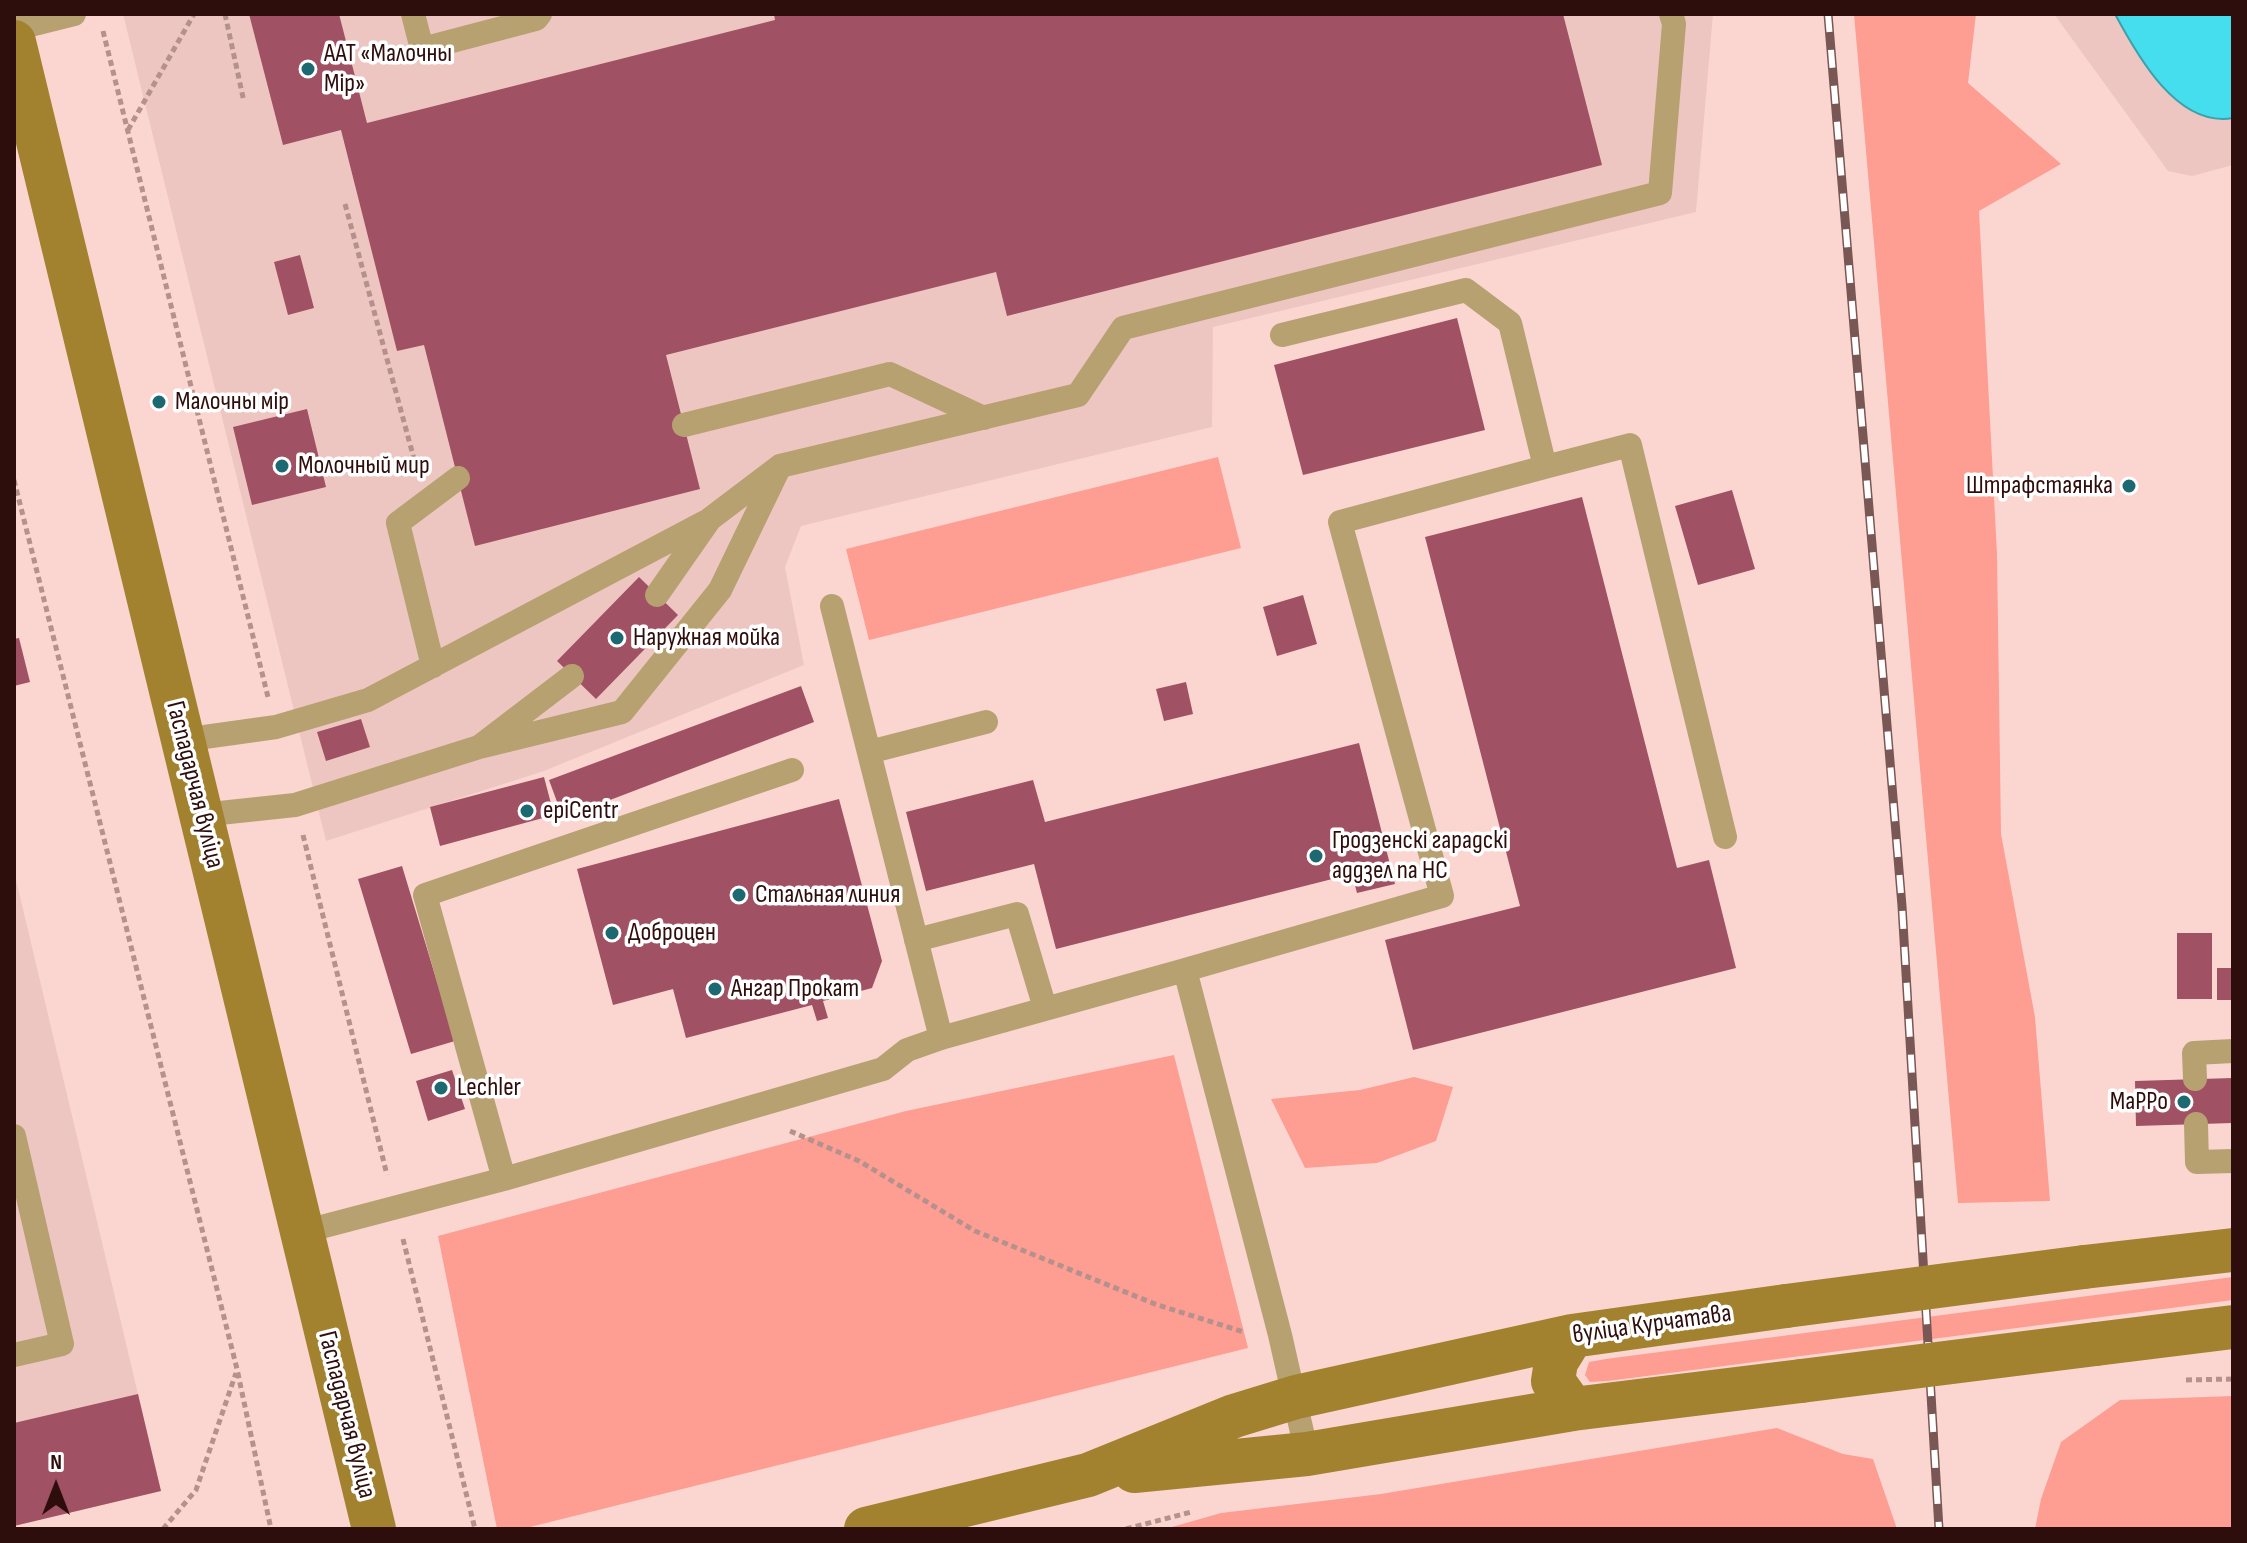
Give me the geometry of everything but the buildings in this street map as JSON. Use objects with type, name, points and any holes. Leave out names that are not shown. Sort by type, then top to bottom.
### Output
[{"type":"main road","name":"Гаспадарчая вуліца","points":[[14,42],[374,1529]]},
{"type":"main road","name":"вуліца Курчатава","points":[[1088,1475],[1234,1416],[1296,1397],[1572,1336],[2233,1250]]},
{"type":"main road","name":"вуліца Курчатава","points":[[866,1529],[1088,1475],[1307,1454],[1573,1409],[2233,1327]]},
{"type":"main road","points":[[1572,1336],[1556,1362],[1553,1381],[1573,1409]]},
{"type":"lane","points":[[14,29],[74,14]]},
{"type":"lane","points":[[413,14],[422,49],[536,19],[540,14]]},
{"type":"lane","points":[[183,740],[276,727],[368,700],[710,519],[780,466],[1078,395],[1123,328],[1660,193],[1674,24],[1671,14]]},
{"type":"lane","points":[[1282,335],[1466,290],[1510,323],[1545,467]]},
{"type":"lane","points":[[684,425],[890,374],[984,418]]},
{"type":"lane","points":[[302,1232],[504,1179],[883,1069],[907,1050],[941,1038],[1442,896],[1340,522],[1630,445],[1725,837]]},
{"type":"lane","points":[[201,815],[295,805],[479,747],[622,712],[720,590],[780,466]]},
{"type":"lane","points":[[433,666],[398,523],[458,478]]},
{"type":"lane","points":[[657,595],[710,519]]},
{"type":"lane","points":[[832,606],[941,1038]]},
{"type":"lane","points":[[479,747],[572,676]]},
{"type":"lane","points":[[869,752],[986,722]]},
{"type":"lane","points":[[504,1179],[425,895],[792,770]]},
{"type":"lane","points":[[916,940],[1017,914],[1045,1008]]},
{"type":"lane","points":[[1185,970],[1296,1397],[1307,1454]]},
{"type":"lane","points":[[2195,1079],[2194,1053],[2233,1051]]},
{"type":"lane","points":[[2196,1124],[2197,1162],[2233,1161]]},
{"type":"lane","points":[[14,1136],[62,1344],[14,1355]]},
{"type":"path","points":[[128,130],[194,14]]},
{"type":"path","points":[[225,14],[244,102]]},
{"type":"path","points":[[345,204],[426,502]]},
{"type":"path","points":[[14,480],[237,1369],[271,1529]]},
{"type":"path","points":[[746,1107],[859,1161],[975,1231],[1155,1304],[1252,1334],[1280,1335]]},
{"type":"path","points":[[163,1529],[196,1490],[237,1369]]},
{"type":"shaded area","name":"Малочны мір","points":[[123,14],[1713,14],[1696,212],[1213,327],[1212,427],[801,526],[785,567],[804,665],[544,771],[326,841]]},
{"type":"shaded area","points":[[1854,14],[1976,14],[1968,83],[2061,164],[1979,211],[1997,554],[2001,834],[2035,1017],[2050,1201],[1958,1203]]},
{"type":"shaded area","points":[[2054,14],[2233,14],[2233,165],[2192,176],[2168,171]]},
{"type":"shaded area","points":[[1218,457],[1241,548],[869,640],[846,549]]},
{"type":"shaded area","points":[[14,871],[161,1491],[14,1526]]},
{"type":"shaded area","points":[[1174,1055],[1248,1348],[522,1529],[497,1529],[438,1236],[906,1111]]},
{"type":"shaded area","points":[[1414,1077],[1453,1087],[1436,1141],[1377,1163],[1305,1168],[1271,1099],[1360,1090]]},
{"type":"shaded area","points":[[2233,1277],[2233,1300],[1608,1381],[1590,1382],[1585,1375],[1589,1362],[1606,1359]]},
{"type":"shaded area","points":[[2233,1396],[2233,1529],[2035,1529],[2041,1499],[2061,1442],[2120,1400]]},
{"type":"shaded area","points":[[1777,1428],[1843,1454],[1873,1459],[1897,1529],[1165,1529],[1221,1513],[1381,1494]]},
{"type":"water","points":[[2115,14],[2233,14],[2233,118],[2213,118],[2194,112],[2177,100],[2147,68]]},
{"type":"railway","points":[[1828,14],[1902,906],[1939,1529]]},
{"type":"place","name":"ААТ «Малочны Мір»","points":[[308,69]]},
{"type":"place","name":"Малочны мір","points":[[159,402]]},
{"type":"place","name":"Молочный мир","points":[[282,466]]},
{"type":"place","name":"Штрафстаянка","points":[[2129,486]]},
{"type":"place","name":"Наружная мойка","points":[[617,638]]},
{"type":"place","name":"epiCentr","points":[[527,811]]},
{"type":"place","name":"Гродзенскі гарадскі аддзел па НС","points":[[1316,856]]},
{"type":"place","name":"Стальная линия","points":[[739,895]]},
{"type":"place","name":"Доброцен","points":[[612,933]]},
{"type":"place","name":"Ангар Прокат","points":[[715,989]]},
{"type":"place","name":"Lechler","points":[[441,1088]]},
{"type":"place","name":"МаРРо","points":[[2184,1102]]}]
